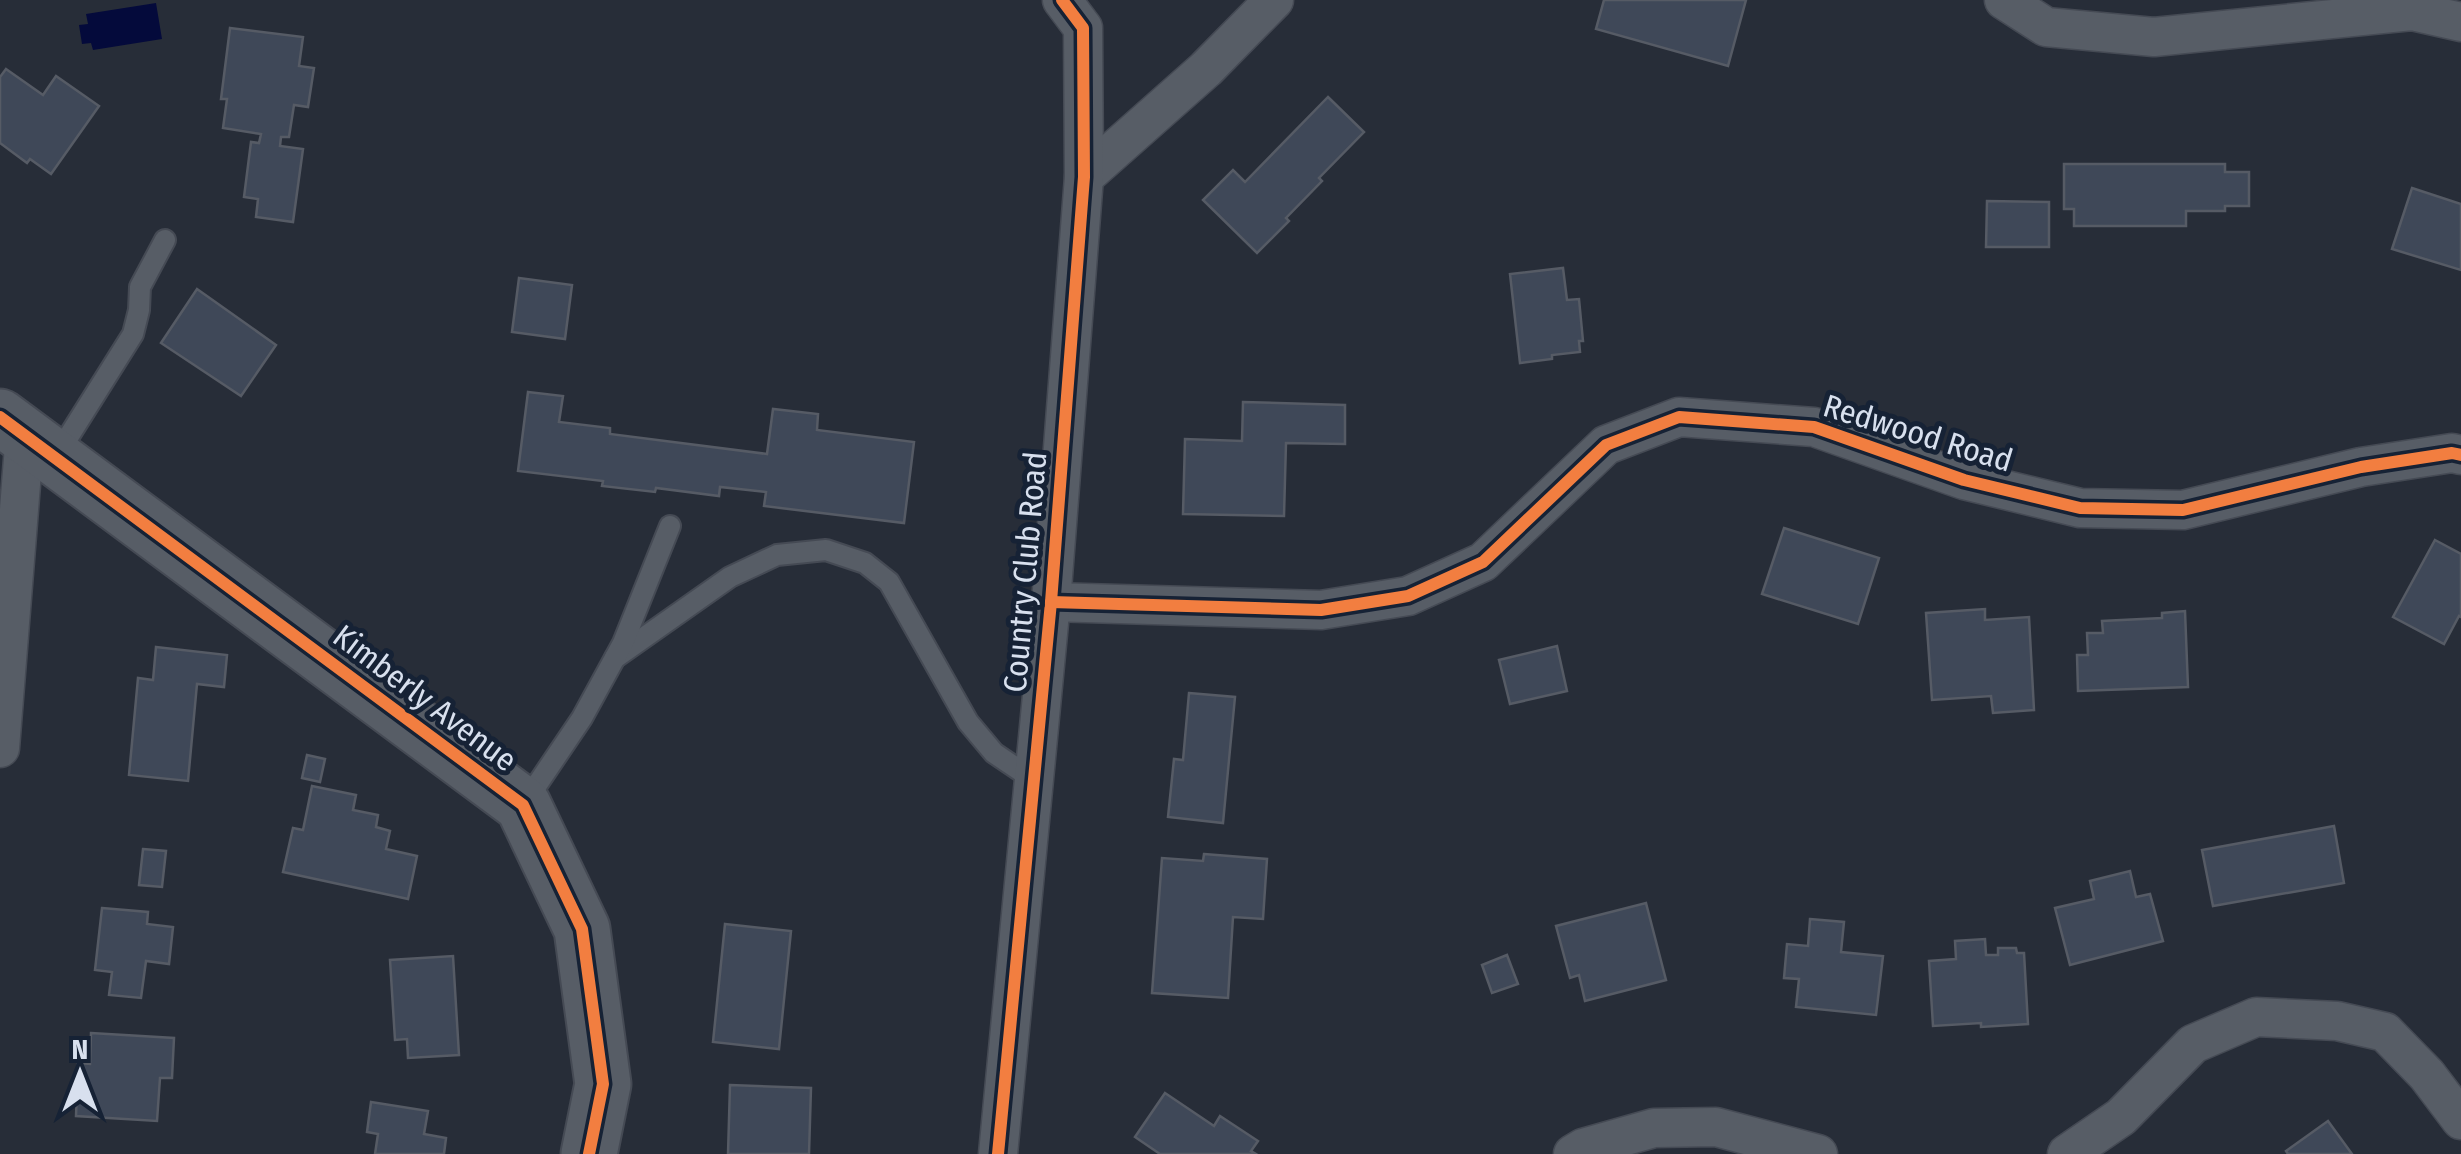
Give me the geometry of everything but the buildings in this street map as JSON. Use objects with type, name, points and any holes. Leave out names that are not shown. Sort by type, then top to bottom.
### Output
[{"type":"street","name":"Country Club Road","points":[[998,1154],[1051,602],[1084,178],[1083,28],[1062,0]]},
{"type":"street","points":[[1084,178],[1206,69],[1274,0]]},
{"type":"street","points":[[2004,0],[2046,27],[2154,36],[2412,11],[2461,22]]},
{"type":"street","name":"Redwood Road","points":[[1051,602],[1321,610],[1408,596],[1483,562],[1606,445],[1679,417],[1814,428],[1964,480],[2080,508],[2183,510],[2361,467],[2461,454]]},
{"type":"street","points":[[0,748],[27,436]]},
{"type":"street","name":"Kimberly Avenue","points":[[27,436],[523,805],[582,929],[604,1084],[589,1154]]},
{"type":"street","points":[[2067,1154],[2120,1117],[2193,1044],[2256,1017],[2336,1021],[2384,1032],[2428,1076],[2461,1120]]},
{"type":"street","points":[[1573,1154],[1582,1148],[1652,1141],[1716,1126],[1818,1154]]},
{"type":"lane","points":[[27,436],[133,334],[140,287],[165,240]]},
{"type":"lane","points":[[523,805],[582,718],[623,643],[670,526]]},
{"type":"lane","points":[[615,658],[730,578],[777,554],[826,550],[865,563],[889,582],[968,722],[994,753],[1034,780]]},
{"type":"shaded area","points":[[156,3],[162,39],[93,50],[91,43],[82,44],[79,25],[88,24],[86,14]]},
{"type":"cycle path","points":[[998,1154],[1051,602],[1084,177],[1083,28],[1062,0]]},
{"type":"cycle path","points":[[0,417],[523,805],[582,929],[603,1084],[589,1154]]},
{"type":"cycle path","points":[[1051,602],[1321,610],[1408,596],[1483,562],[1606,445],[1679,417],[1814,427],[1964,480],[2080,508],[2183,510],[2361,467],[2452,453],[2461,455]]}]
